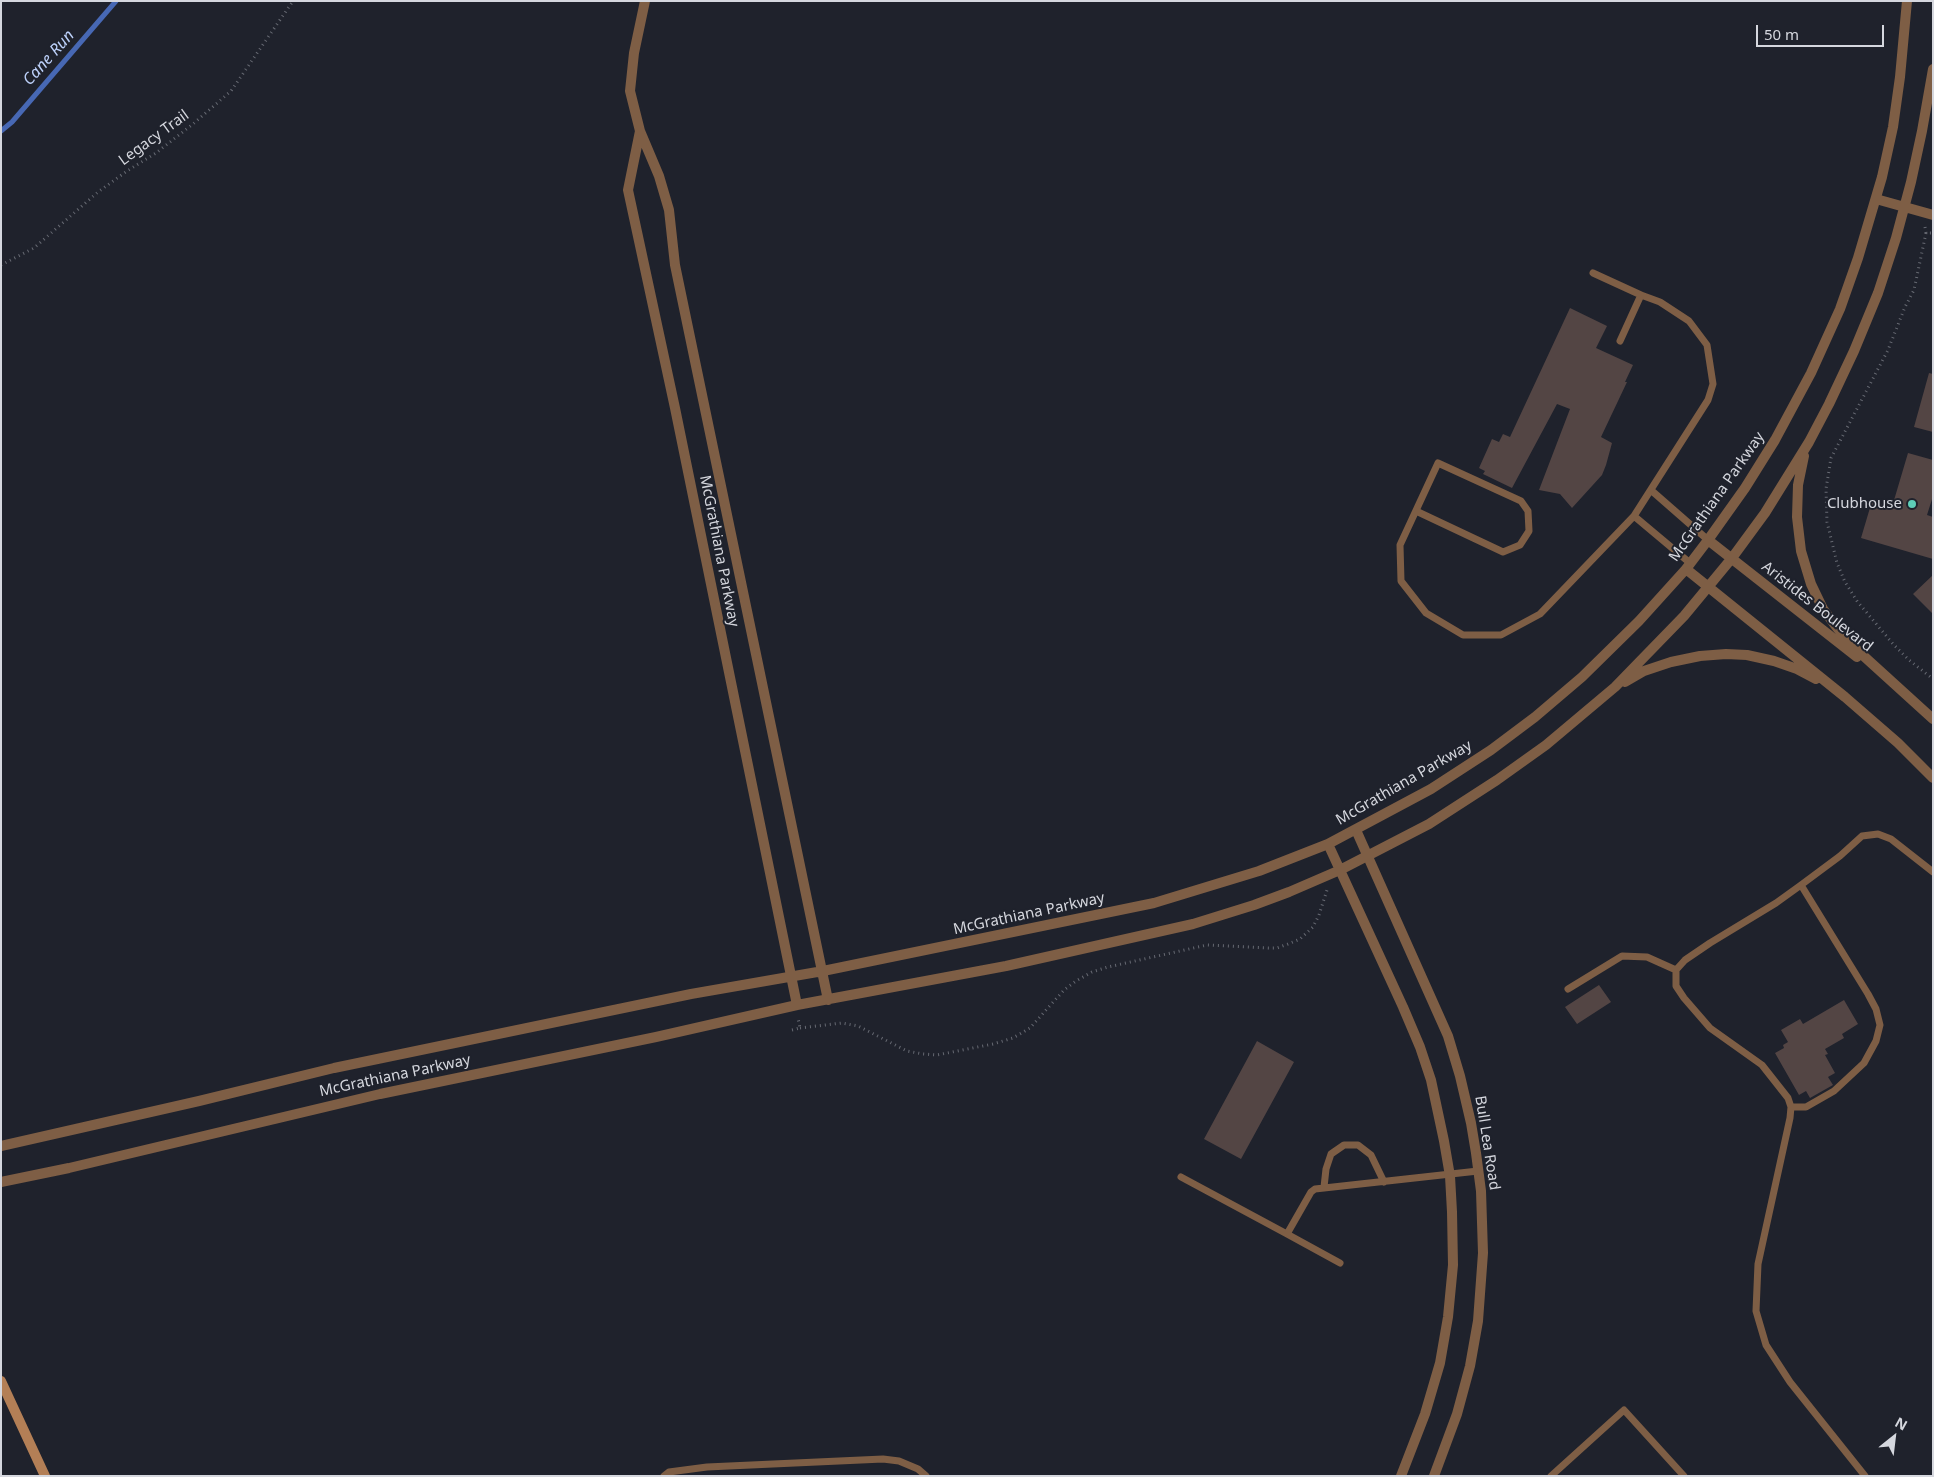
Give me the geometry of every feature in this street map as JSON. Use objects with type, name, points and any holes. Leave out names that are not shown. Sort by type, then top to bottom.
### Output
[{"type":"main road","points":[[1,1381],[45,1476]]},
{"type":"street","name":"McGrathiana Parkway","points":[[645,1],[634,53],[630,91],[640,131],[659,176],[669,210],[675,265],[828,1000]]},
{"type":"street","name":"McGrathiana Parkway","points":[[1,1146],[170,1108],[334,1068],[682,996],[823,971],[1154,903],[1259,871],[1328,844],[1431,789],[1492,750],[1534,717],[1606,654],[1639,621],[1688,566],[1708,540],[1776,440],[1812,374],[1840,309],[1876,198],[1894,117],[1900,77],[1907,1]]},
{"type":"street","name":"McGrathiana Parkway","points":[[1,1182],[78,1166],[380,1094],[656,1037],[797,1005],[1006,966],[1192,924],[1254,905],[1340,870],[1429,824],[1497,780],[1546,745],[1615,687],[1651,652],[1708,587],[1732,558],[1764,513],[1809,442],[1854,351],[1884,274],[1904,207],[1922,131],[1933,69]]},
{"type":"street","name":"McGrathiana Parkway","points":[[640,131],[628,190],[797,1005]]},
{"type":"street","points":[[1876,198],[1933,215]]},
{"type":"street","name":"Aristides Boulevard","points":[[1809,442],[1798,485],[1797,516],[1801,551],[1811,584],[1823,609],[1838,629],[1857,650],[1907,697]]},
{"type":"street","name":"Aristides Boulevard","points":[[1708,540],[1933,719]]},
{"type":"street","points":[[1688,566],[1708,587],[1845,697],[1933,778]]},
{"type":"street","points":[[1615,687],[1644,671],[1671,662],[1700,656],[1726,654],[1747,655],[1774,661],[1797,669],[1818,679],[1845,697]]},
{"type":"street","name":"Bull Lea Road","points":[[1356,830],[1448,1036],[1472,1123],[1478,1171],[1483,1253],[1478,1321],[1470,1366],[1456,1414],[1434,1476]]},
{"type":"street","points":[[1328,844],[1420,1047],[1433,1089],[1450,1176],[1453,1265],[1448,1316],[1440,1363],[1426,1414],[1400,1476]]},
{"type":"lane","points":[[1416,511],[1503,552],[1520,545],[1529,530],[1528,511],[1521,501],[1438,463],[1400,545],[1401,580],[1426,613],[1464,635],[1501,635],[1540,614],[1634,516],[1652,491],[1708,400],[1713,384],[1706,345],[1689,321],[1660,302],[1593,273]]},
{"type":"lane","points":[[1620,341],[1641,295]]},
{"type":"lane","points":[[1652,491],[1708,540]]},
{"type":"lane","points":[[1634,516],[1688,566]]},
{"type":"lane","points":[[1865,1476],[1790,1382],[1766,1345],[1756,1311],[1758,1264],[1791,1107],[1788,1098],[1762,1065],[1710,1028],[1676,986],[1676,970],[1685,960],[1710,943],[1776,903],[1801,885],[1840,856],[1862,836],[1878,834],[1891,838],[1933,872]]},
{"type":"lane","points":[[1791,1107],[1806,1107],[1834,1091],[1864,1063],[1876,1041],[1880,1025],[1876,1008],[1801,885]]},
{"type":"lane","points":[[1568,989],[1622,956],[1647,957],[1676,970]]},
{"type":"lane","points":[[1324,1187],[1326,1169],[1331,1154],[1344,1145],[1358,1145],[1371,1155],[1384,1182]]},
{"type":"lane","points":[[1287,1234],[1311,1192],[1315,1189],[1450,1176],[1478,1171]]},
{"type":"lane","points":[[1181,1177],[1340,1263]]},
{"type":"lane","points":[[1551,1476],[1624,1410],[1684,1476]]},
{"type":"lane","points":[[664,1476],[669,1472],[707,1467],[883,1459],[899,1461],[918,1469],[926,1476]]},
{"type":"path","name":"Legacy Trail","points":[[1,265],[34,248],[98,192],[156,153],[194,124],[231,90],[293,1]]},
{"type":"path","points":[[1925,227],[1926,233],[1914,290],[1888,350],[1832,458],[1826,489],[1827,522],[1837,563],[1845,582],[1856,601],[1893,644],[1933,679]]},
{"type":"path","points":[[1926,233],[1933,233]]},
{"type":"path","points":[[800,1028],[842,1023],[858,1026],[907,1051],[923,1054],[937,1055],[993,1044],[1013,1038],[1030,1028],[1064,990],[1092,972],[1207,945],[1278,948],[1300,939],[1313,927],[1320,915],[1328,890],[1340,870]]},
{"type":"building","points":[[1570,308],[1607,326],[1596,348],[1633,365],[1601,437],[1612,443],[1602,475],[1572,508],[1560,494],[1539,490],[1570,409],[1557,404],[1512,488],[1483,474],[1485,471],[1479,468],[1492,439],[1499,442],[1503,434],[1510,437]]},
{"type":"building","points":[[1929,373],[1933,374],[1933,432],[1914,427]]},
{"type":"building","name":"Clubhouse","points":[[1908,453],[1933,460],[1933,496],[1927,515],[1933,517],[1933,559],[1861,538],[1872,501],[1892,507]]},
{"type":"building","points":[[1933,575],[1933,614],[1913,594]]},
{"type":"building","points":[[1599,985],[1611,1002],[1577,1024],[1565,1007]]},
{"type":"building","points":[[1844,1000],[1858,1024],[1842,1034],[1844,1038],[1825,1049],[1828,1054],[1825,1055],[1835,1073],[1828,1077],[1833,1085],[1810,1098],[1806,1091],[1799,1095],[1775,1053],[1784,1048],[1783,1045],[1788,1042],[1781,1030],[1800,1019],[1803,1024]]},
{"type":"building","points":[[1257,1041],[1294,1062],[1241,1159],[1204,1139]]},
{"type":"waterway","name":"Cane Run","points":[[1,131],[12,122],[116,1]]},
{"type":"place","name":"Clubhouse","points":[[1912,504]]}]
